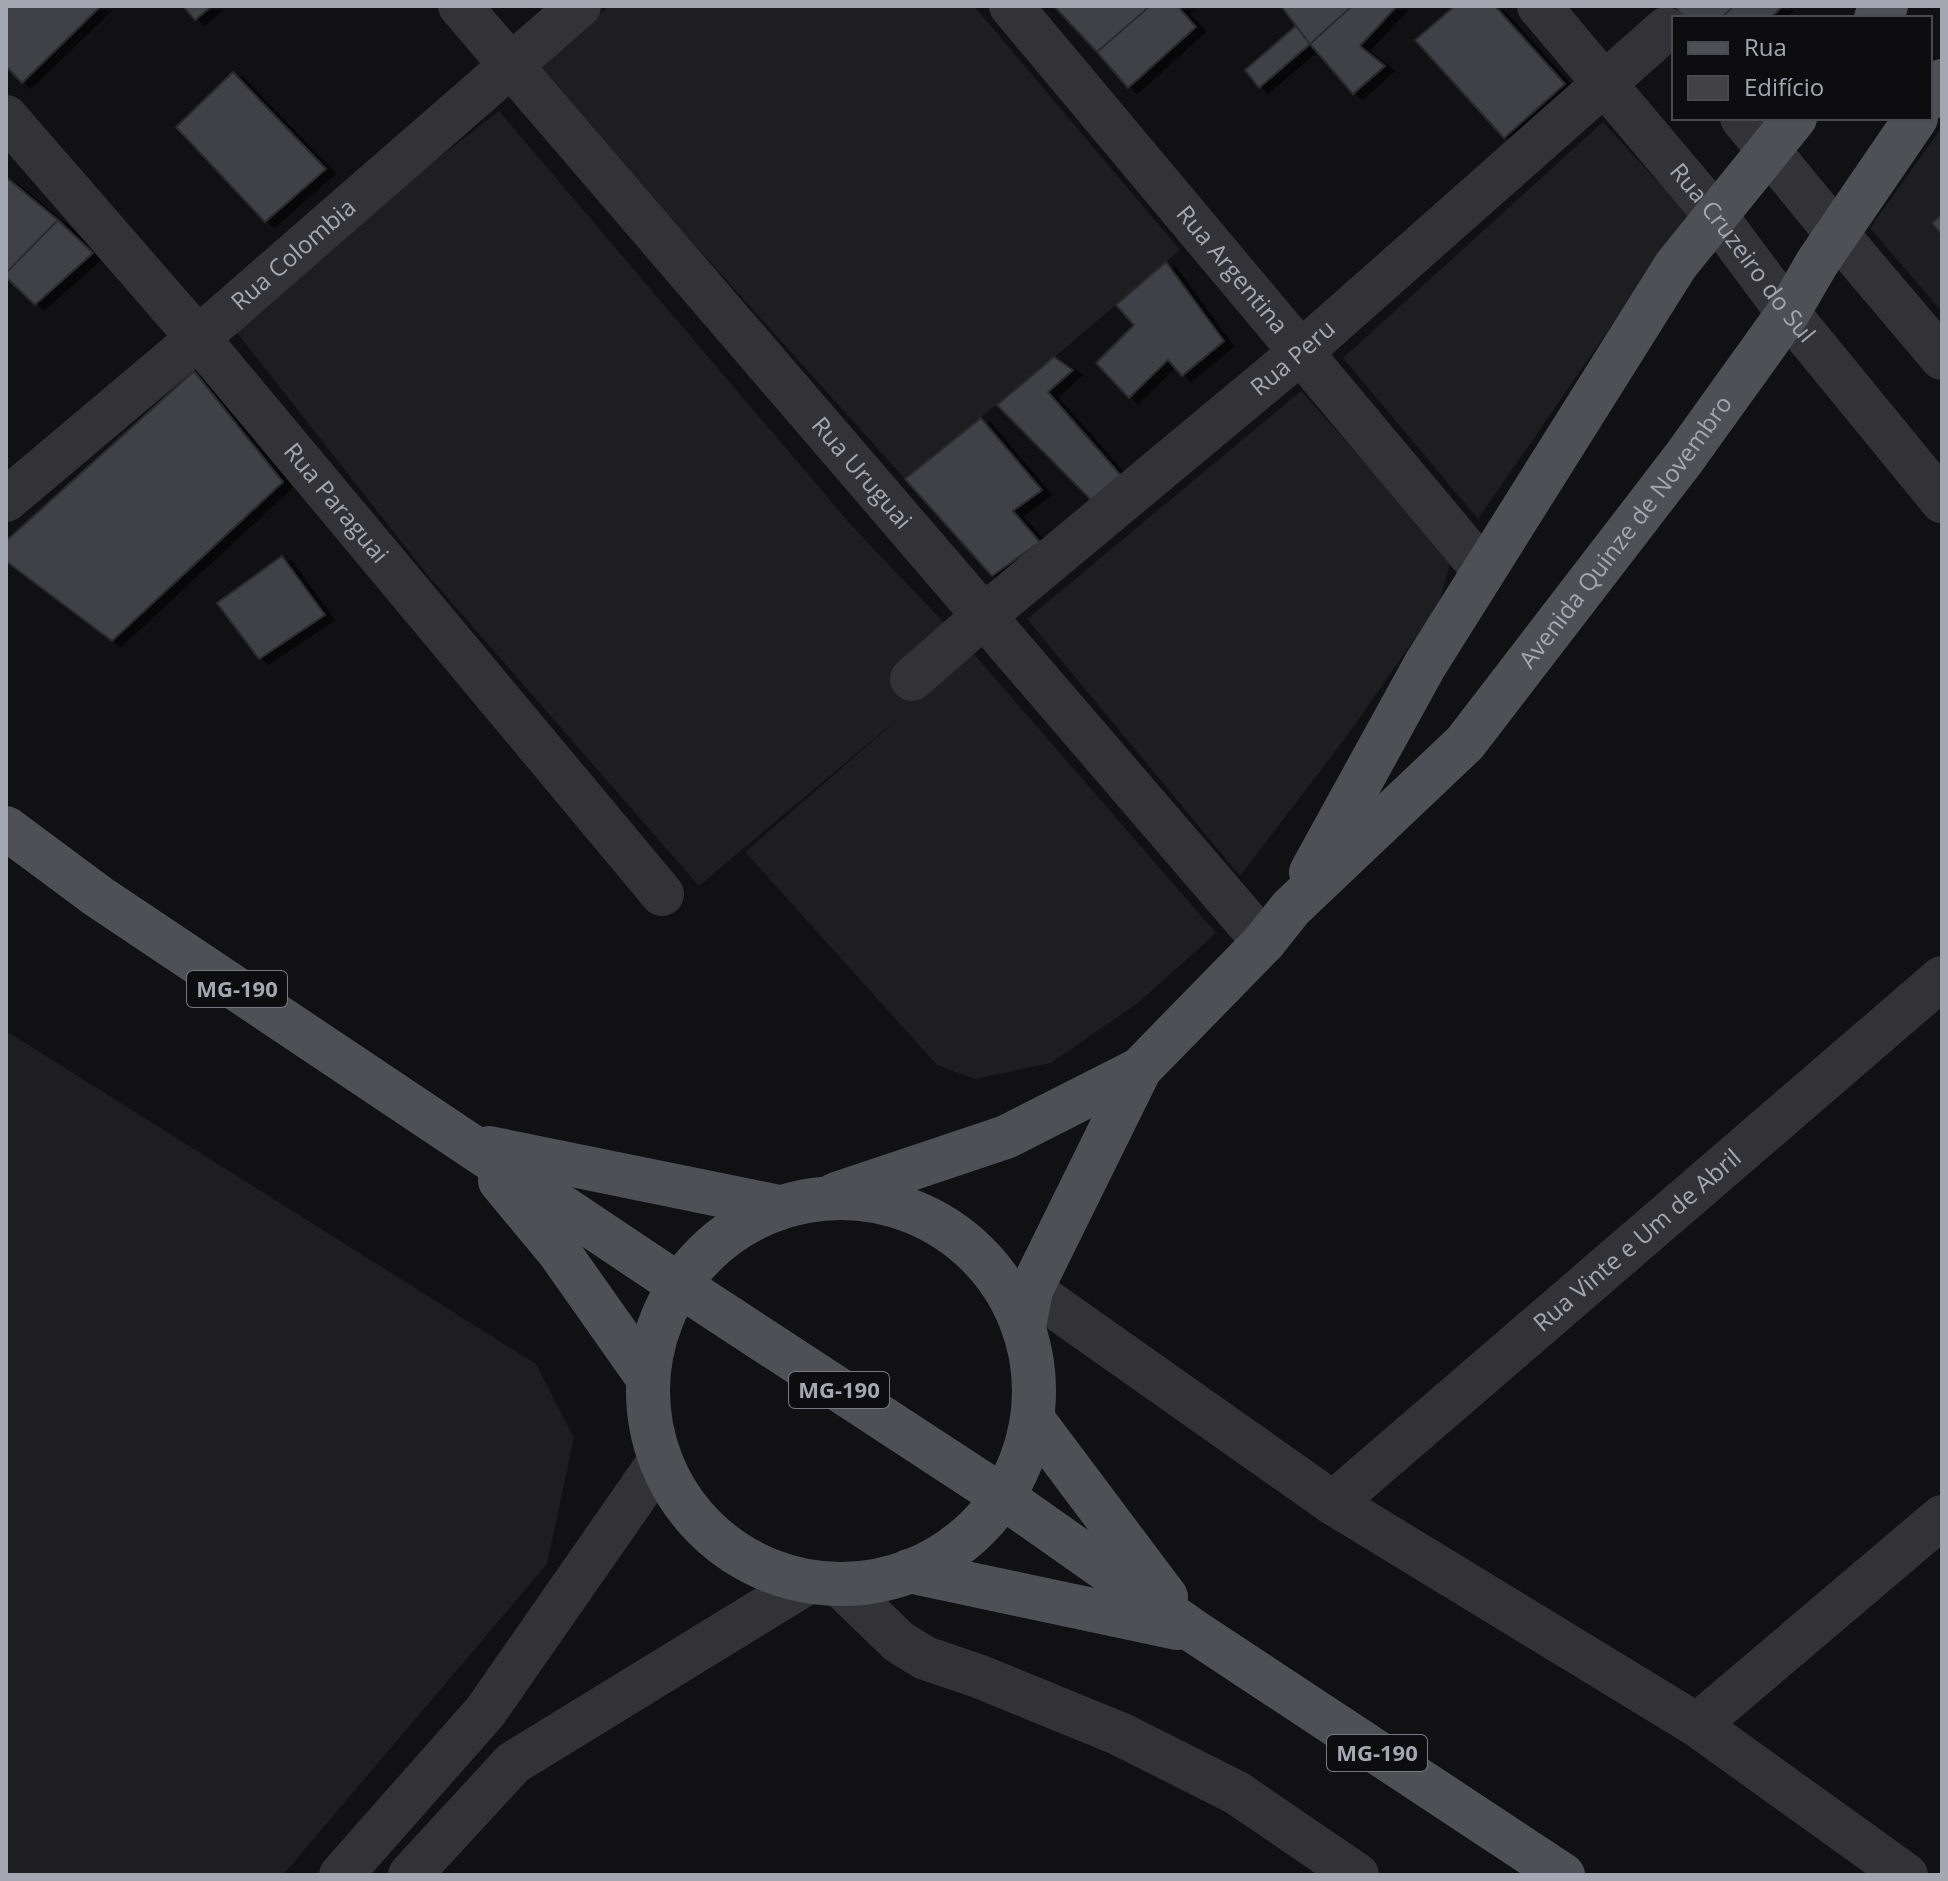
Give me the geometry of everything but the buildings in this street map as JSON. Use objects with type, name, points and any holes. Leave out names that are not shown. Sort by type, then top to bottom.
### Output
[{"type":"main road","name":"Avenida Quinze de Novembro","points":[[828,1196],[1006,1137],[1140,1069],[1264,942],[1291,908],[1465,743],[1675,469],[1788,313],[1915,120]]},
{"type":"main road","name":"Avenida Quinze de Novembro","points":[[1291,908],[1425,665],[1676,265],[1716,216],[1769,129]]},
{"type":"main road","name":"MG-190","points":[[6,828],[99,897],[676,1283],[1003,1497],[1192,1630],[1563,1875]]},
{"type":"main road","name":"Avenida Quinze de Novembro","points":[[1028,1306],[1140,1069]]},
{"type":"main road","points":[[471,1145],[779,1207]]},
{"type":"main road","points":[[471,1145],[559,1252],[645,1374]]},
{"type":"main road","points":[[828,1196],[910,1207],[980,1252],[1028,1306],[1036,1370],[1034,1421],[1024,1461],[1003,1497],[981,1524],[954,1547],[909,1571],[859,1583],[824,1583],[753,1564],[687,1510],[659,1462],[647,1415],[645,1374],[659,1316],[676,1283],[704,1254],[779,1207],[828,1196]]},
{"type":"main road","points":[[1034,1421],[1192,1630]]},
{"type":"main road","points":[[909,1571],[1192,1630]]},
{"type":"street","name":"Rua Uruguai","points":[[460,6],[1264,942]]},
{"type":"street","name":"Rua Colombia","points":[[6,500],[198,338],[579,6]]},
{"type":"street","name":"Rua Argentina","points":[[1011,6],[1484,571]]},
{"type":"street","name":"Rua Cruzeiro do Sul","points":[[1539,6],[1716,216],[1788,313],[1942,501]]},
{"type":"street","name":"Rua Peru","points":[[912,679],[1301,352],[1604,84],[1662,25]]},
{"type":"street","name":"Rua Paraguai","points":[[6,117],[198,338],[662,894]]},
{"type":"street","points":[[1769,129],[1837,234],[1942,358]]},
{"type":"street","name":"Rua Vinte e Um de Abril","points":[[1333,1503],[1942,978]]},
{"type":"street","points":[[1028,1306],[1333,1503],[1697,1725],[1906,1875]]},
{"type":"street","points":[[341,1875],[485,1712],[659,1462]]},
{"type":"street","points":[[1697,1725],[1942,1517]]},
{"type":"street","points":[[410,1875],[513,1763],[824,1583],[899,1642],[925,1658],[978,1676],[1120,1734],[1237,1793],[1357,1875]]},
{"type":"shaded area","points":[[609,6],[974,6],[1180,250],[905,479],[685,234],[541,66]]},
{"type":"shaded area","points":[[499,111],[852,526],[974,654],[1216,933],[1139,1002],[1051,1063],[975,1079],[937,1065],[745,852],[906,712],[699,886],[425,572],[228,321]]},
{"type":"shaded area","points":[[1603,122],[1688,215],[1478,519],[1343,358]]},
{"type":"shaded area","points":[[1942,127],[1942,312],[1870,228]]},
{"type":"shaded area","points":[[1301,391],[1451,559],[1439,604],[1349,733],[1240,876],[1027,619]]},
{"type":"shaded area","points":[[6,1031],[536,1364],[574,1438],[547,1564],[283,1875],[6,1875]]}]
